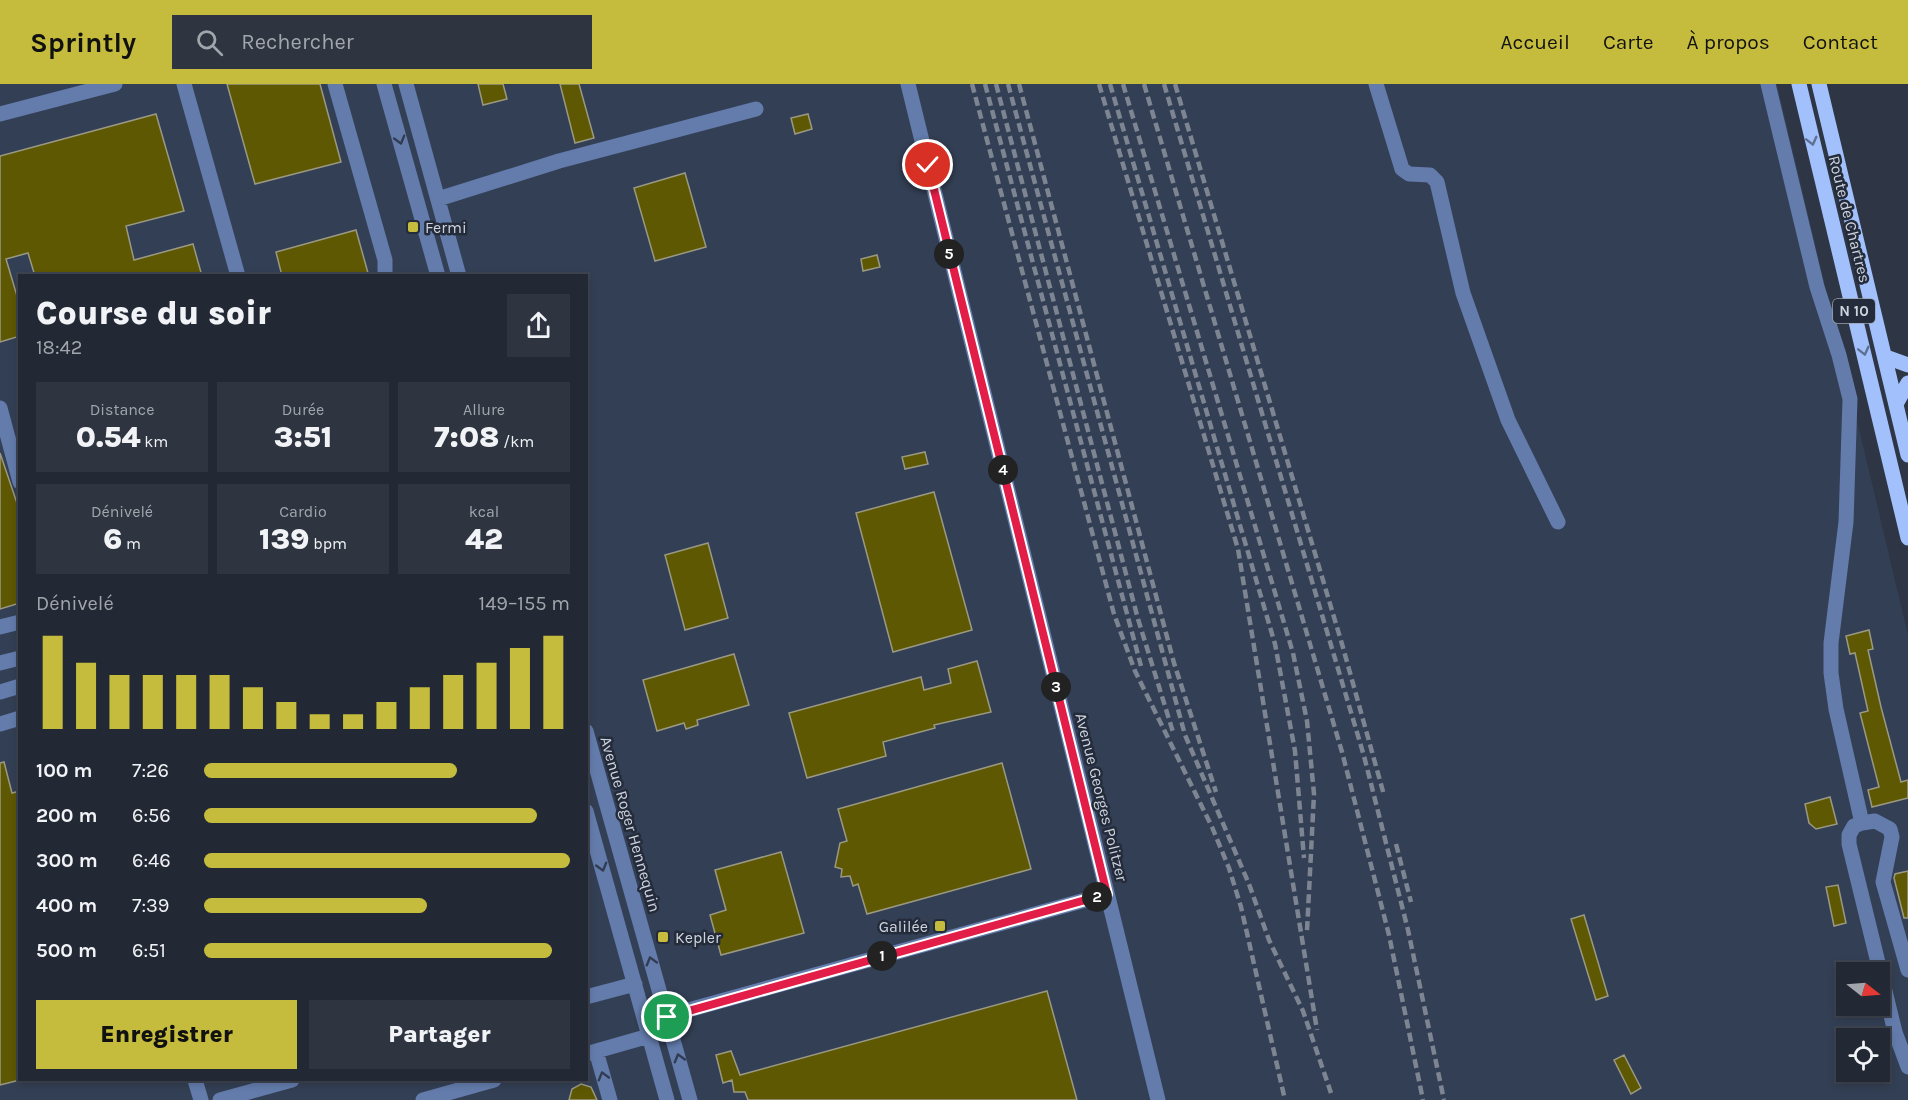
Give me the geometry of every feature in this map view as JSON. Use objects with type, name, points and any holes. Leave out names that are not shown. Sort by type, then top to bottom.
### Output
[{"type":"main road","name":"Route de Chartres","points":[[1799,84],[1908,538]]},
{"type":"main road","name":"Route de Chartres","points":[[1819,84],[1908,455]]},
{"type":"main road","points":[[1886,357],[1908,365]]},
{"type":"main road","points":[[1896,404],[1908,383]]},
{"type":"street","points":[[0,114],[115,84]]},
{"type":"street","points":[[184,84],[237,274]]},
{"type":"street","points":[[334,84],[385,260],[386,274]]},
{"type":"street","points":[[384,84],[437,274]]},
{"type":"street","points":[[406,84],[458,274]]},
{"type":"street","name":"Avenue Georges Politzer","points":[[908,84],[1158,1100]]},
{"type":"street","points":[[1376,84],[1402,169],[1409,174],[1430,175],[1437,182],[1463,293],[1508,420],[1558,522]]},
{"type":"street","points":[[1768,84],[1817,287],[1839,355],[1850,399],[1846,522],[1831,643],[1831,673],[1836,709],[1862,823]]},
{"type":"street","points":[[438,199],[559,161],[756,110]]},
{"type":"street","points":[[0,408],[18,475]]},
{"type":"street","points":[[0,627],[18,622]]},
{"type":"street","points":[[0,663],[18,658]]},
{"type":"street","points":[[0,692],[18,687]]},
{"type":"street","points":[[0,724],[18,719]]},
{"type":"street","name":"Avenue Roger Hennequin","points":[[588,738],[690,1100]]},
{"type":"street","points":[[588,818],[667,1100]]},
{"type":"street","points":[[1908,970],[1883,882],[1892,837],[1890,829],[1875,820],[1862,823],[1854,826],[1849,834],[1849,844],[1895,1032],[1908,1067]]},
{"type":"street","points":[[610,1100],[591,1053],[647,1029],[667,1017],[1107,894]]},
{"type":"street","points":[[588,997],[635,984]]},
{"type":"street","points":[[195,1081],[201,1100]]},
{"type":"street","points":[[220,1100],[285,1081]]},
{"type":"street","points":[[423,1100],[490,1081]]},
{"type":"shaded area","points":[[0,84],[1777,84],[1908,635],[1908,1100],[0,1100]]},
{"type":"building","points":[[227,84],[320,84],[341,162],[255,184]]},
{"type":"building","points":[[478,84],[503,84],[507,99],[483,105]]},
{"type":"building","points":[[560,84],[579,84],[594,138],[575,143]]},
{"type":"building","points":[[156,114],[184,211],[126,226],[134,260],[193,244],[201,274],[34,274],[28,253],[6,259],[18,299],[18,337],[0,342],[0,156]]},
{"type":"building","points":[[808,114],[812,129],[795,134],[791,118]]},
{"type":"building","points":[[685,173],[706,247],[655,261],[634,188]]},
{"type":"building","points":[[356,230],[368,273],[282,274],[276,252]]},
{"type":"building","points":[[877,255],[880,267],[863,271],[861,259]]},
{"type":"building","points":[[925,452],[928,464],[905,469],[902,457]]},
{"type":"building","points":[[0,453],[18,506],[18,604],[0,609]]},
{"type":"building","points":[[934,492],[972,630],[893,652],[856,513]]},
{"type":"building","points":[[708,543],[728,618],[685,630],[665,555]]},
{"type":"building","points":[[1869,630],[1873,649],[1868,650],[1881,707],[1901,782],[1908,780],[1908,798],[1872,807],[1868,790],[1879,787],[1860,713],[1868,711],[1855,653],[1850,654],[1846,636]]},
{"type":"building","points":[[734,654],[749,705],[697,720],[698,725],[686,729],[684,723],[657,731],[643,680]]},
{"type":"building","points":[[977,661],[991,712],[934,725],[935,728],[883,742],[886,756],[807,778],[789,713],[921,677],[924,690],[951,683],[948,669]]},
{"type":"building","points":[[4,762],[12,793],[18,792],[18,1080],[0,1085],[0,763]]},
{"type":"building","points":[[1002,763],[1031,869],[867,914],[858,884],[853,886],[850,876],[841,877],[842,869],[835,867],[840,843],[847,841],[838,809]]},
{"type":"building","points":[[1830,797],[1837,824],[1816,829],[1809,823],[1805,804]]},
{"type":"building","points":[[781,852],[804,933],[721,955],[710,915],[726,910],[715,870]]},
{"type":"building","points":[[1908,871],[1908,918],[1904,918],[1894,878],[1895,874]]},
{"type":"building","points":[[1838,885],[1846,923],[1834,926],[1826,887]]},
{"type":"building","points":[[1584,915],[1608,996],[1596,1000],[1571,919]]},
{"type":"building","points":[[1047,991],[1077,1100],[748,1100],[745,1092],[734,1092],[732,1080],[723,1083],[716,1055],[731,1051],[740,1075]]},
{"type":"building","points":[[1624,1055],[1641,1088],[1631,1094],[1614,1060]]},
{"type":"building","points":[[581,1084],[591,1087],[597,1100],[569,1100],[572,1089]]},
{"type":"railway","points":[[972,84],[1114,614],[1135,671],[1212,827],[1229,868],[1241,907],[1285,1100]]},
{"type":"railway","points":[[985,84],[1141,666]]},
{"type":"railway","points":[[996,84],[1138,619],[1173,732]]},
{"type":"railway","points":[[1008,84],[1185,735],[1249,884],[1269,940],[1303,1011],[1331,1093]]},
{"type":"railway","points":[[1019,84],[1174,663],[1216,792]]},
{"type":"railway","points":[[1099,84],[1238,549],[1317,1030]]},
{"type":"railway","points":[[1110,84],[1275,644],[1295,751],[1304,858]]},
{"type":"railway","points":[[1123,84],[1293,653],[1307,721],[1314,794],[1307,931]]},
{"type":"railway","points":[[1144,84],[1342,752],[1389,935],[1423,1100]]},
{"type":"railway","points":[[1164,84],[1364,756],[1408,930],[1444,1100]]},
{"type":"railway","points":[[1175,84],[1342,644],[1384,795]]},
{"type":"railway","points":[[1396,844],[1411,902]]},
{"type":"place","name":"Fermi","points":[[413,227]]},
{"type":"place","name":"Galilée","points":[[940,926]]},
{"type":"place","name":"Kepler","points":[[663,937]]},
{"type":"route","points":[[667,1017],[1107,894],[928,165]]}]
